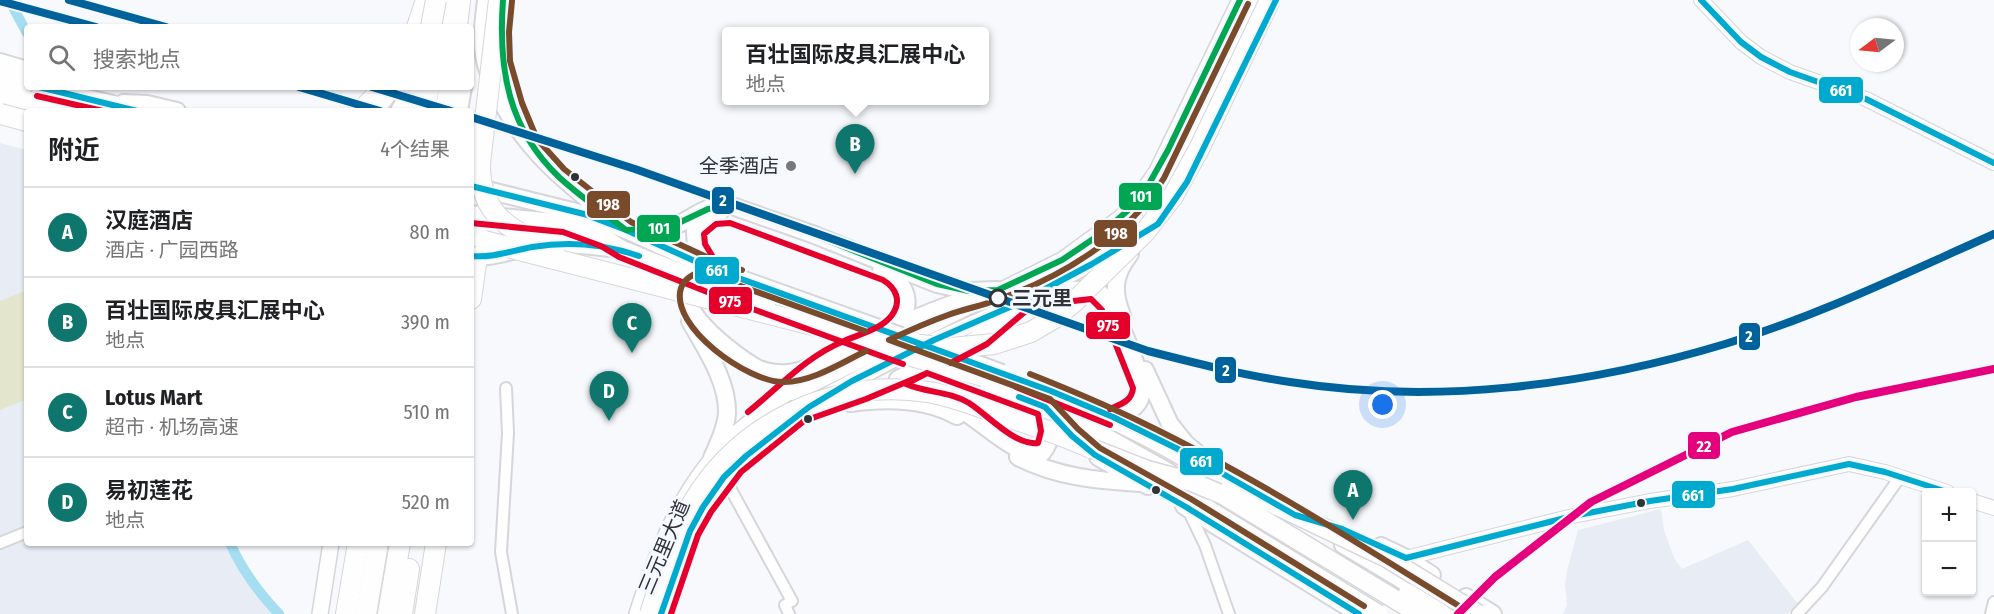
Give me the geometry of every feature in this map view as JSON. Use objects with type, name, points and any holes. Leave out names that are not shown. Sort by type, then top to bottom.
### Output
[{"type":"highway","points":[[418,24],[426,0]]},
{"type":"highway","points":[[436,0],[439,24]]},
{"type":"highway","points":[[441,24],[460,0]]},
{"type":"highway","points":[[474,126],[500,0]]},
{"type":"highway","points":[[500,0],[480,171],[485,195],[495,214],[512,229],[528,238],[677,280],[728,297],[768,314]]},
{"type":"highway","points":[[1094,283],[1140,228],[1166,188],[1192,141],[1257,0]]},
{"type":"highway","points":[[474,238],[840,332],[898,343],[934,347],[972,347],[1018,338],[1053,319],[1094,283],[1154,222],[1173,196],[1199,149],[1270,0]]},
{"type":"highway","points":[[10,84],[57,108]]},
{"type":"highway","points":[[364,108],[381,90]]},
{"type":"highway","points":[[416,108],[420,90]]},
{"type":"highway","points":[[446,108],[449,90]]},
{"type":"highway","points":[[0,115],[24,114]]},
{"type":"highway","points":[[840,332],[890,351],[1058,398],[1115,419],[1226,479],[1395,562],[1478,614]]},
{"type":"highway","points":[[650,614],[678,533],[691,505],[730,454],[784,415],[839,394],[876,389],[930,393],[963,401],[1147,470],[1192,482],[1223,495],[1419,614]]},
{"type":"highway","points":[[1091,448],[1207,508],[1378,614]]},
{"type":"highway","points":[[1226,479],[1449,613]]},
{"type":"highway","points":[[337,614],[347,546]]},
{"type":"highway","points":[[346,614],[357,546]]},
{"type":"highway","points":[[366,614],[377,546]]},
{"type":"highway","points":[[388,614],[399,546]]},
{"type":"highway","points":[[402,614],[413,546]]},
{"type":"highway","points":[[424,614],[435,546]]},
{"type":"highway","points":[[436,614],[446,546]]},
{"type":"main road","points":[[439,24],[444,0]]},
{"type":"main road","points":[[440,24],[453,0]]},
{"type":"main road","points":[[474,25],[478,11],[485,0]]},
{"type":"main road","points":[[485,0],[483,31],[486,65],[512,121],[558,176],[626,230],[663,229],[708,207],[720,204],[732,206],[812,234],[938,284],[969,291],[998,290]]},
{"type":"main road","points":[[500,0],[500,46],[504,78],[529,144]]},
{"type":"main road","name":"三元里大道","points":[[637,614],[671,522],[688,492],[712,458],[753,420],[783,399],[820,378],[1062,260],[1102,233],[1133,206],[1145,191],[1165,156],[1240,0]]},
{"type":"main road","name":"三元里大道","points":[[661,614],[690,531],[703,507],[724,477],[746,456],[800,413],[869,371],[1019,303],[1092,264],[1158,224],[1187,182],[1276,0]]},
{"type":"main road","points":[[0,62],[24,69]]},
{"type":"main road","points":[[53,90],[127,108]]},
{"type":"main road","points":[[73,90],[85,97]]},
{"type":"main road","points":[[377,108],[392,90]]},
{"type":"main road","points":[[399,108],[406,90]]},
{"type":"main road","points":[[400,108],[411,90]]},
{"type":"main road","points":[[427,108],[430,90]]},
{"type":"main road","points":[[460,108],[462,90]]},
{"type":"main road","points":[[0,99],[24,108]]},
{"type":"main road","points":[[113,104],[147,104],[164,108]]},
{"type":"main road","points":[[0,121],[24,127]]},
{"type":"main road","points":[[474,187],[568,209],[626,230],[705,274],[723,290],[1048,399],[1115,419],[1141,399],[1142,386],[1123,336],[1104,297],[1094,290],[1083,289],[1019,303],[984,335],[901,375],[896,386],[905,394],[940,400],[961,408],[1016,447],[1029,453],[1042,453],[1049,442],[1048,399]]},
{"type":"main road","points":[[474,214],[565,223],[593,232],[622,249]]},
{"type":"main road","points":[[705,274],[696,247],[696,231],[706,219],[714,215],[731,214],[887,272],[896,278],[905,290],[906,305],[899,322],[885,333]]},
{"type":"main road","points":[[1158,224],[1119,268],[1115,279],[1116,299],[1170,424],[1186,444],[1226,479],[1295,515],[1449,613]]},
{"type":"main road","points":[[546,245],[580,262],[661,286],[674,295],[710,358],[726,398],[725,426],[712,458]]},
{"type":"main road","points":[[474,257],[491,256],[546,245],[583,245],[622,249],[705,274],[1048,399],[1402,614]]},
{"type":"main road","points":[[705,274],[689,288],[688,295],[699,321],[708,332],[758,368],[770,372],[788,373],[949,305],[998,290]]},
{"type":"main road","points":[[753,420],[830,357]]},
{"type":"main road","points":[[1048,399],[1085,447],[1274,561],[1348,611]]},
{"type":"main road","points":[[800,413],[859,401],[901,401],[925,404],[954,414],[1014,454],[1038,465],[1096,481],[1142,483]]},
{"type":"main road","points":[[1295,515],[1342,529],[1406,558],[1493,614]]},
{"type":"main road","points":[[320,614],[331,546]]},
{"type":"main road","points":[[1274,561],[1335,572]]},
{"type":"main road","points":[[1424,570],[1449,613]]},
{"type":"street","points":[[1701,0],[1741,42],[1761,57],[1790,72],[1866,99],[1994,163]]},
{"type":"street","points":[[800,413],[848,397],[901,375]]},
{"type":"street","points":[[506,387],[508,433],[501,552],[512,614]]},
{"type":"street","points":[[1406,558],[1573,516],[1650,501],[1733,489],[1849,464],[1863,466],[1934,488]]},
{"type":"street","points":[[724,477],[792,601],[785,605],[789,614]]},
{"type":"street","points":[[1797,614],[1822,587],[1900,477]]},
{"type":"street","points":[[1250,520],[1257,502],[1266,498]]},
{"type":"street","points":[[1976,503],[1994,508]]},
{"type":"street","points":[[1186,507],[1205,545],[1229,614]]},
{"type":"street","points":[[0,543],[24,533]]},
{"type":"street","points":[[1348,611],[1359,587]]},
{"type":"street","points":[[1991,614],[1994,602]]},
{"type":"shaded area","points":[[0,143],[24,149],[24,546],[227,546],[233,560],[256,594],[275,614],[0,614]]},
{"type":"shaded area","points":[[1661,509],[1664,530],[1674,558],[1682,569],[1748,540],[1798,604],[1787,614],[1563,614],[1567,605],[1565,585],[1567,571],[1578,530]]},
{"type":"green space","points":[[24,291],[24,400],[0,410],[0,301]]},
{"type":"waterway","points":[[9,0],[24,28]]},
{"type":"waterway","points":[[232,546],[252,581],[279,614]]},
{"type":"transit line","name":"2","points":[[69,0],[155,24]]},
{"type":"transit line","name":"101","points":[[503,0],[502,50],[505,74],[510,96],[528,139],[542,159],[560,178],[626,230],[668,228],[708,209],[732,206],[812,234],[937,284],[969,291],[998,290],[1062,260],[1102,233],[1133,206],[1145,191],[1168,150],[1240,0]]},
{"type":"transit line","name":"661","points":[[661,614],[690,531],[724,477],[746,456],[809,407],[852,381],[934,340],[1019,303],[1092,264],[1158,224],[1187,182],[1276,0]]},
{"type":"transit line","name":"661","points":[[1701,0],[1741,42],[1761,57],[1790,72],[1866,99],[1994,163]]},
{"type":"transit line","name":"2","points":[[0,1],[85,24]]},
{"type":"transit line","name":"198","points":[[512,1],[509,32],[510,61],[522,103],[537,139],[564,169],[631,222],[711,259],[742,270]]},
{"type":"transit line","name":"198","points":[[1248,4],[1164,178],[1149,200],[1112,237],[1091,253],[1045,280],[997,300],[933,321],[889,340],[1050,399],[1078,429],[1100,448],[1191,499],[1364,606]]},
{"type":"transit line","name":"661","points":[[51,90],[125,108]]},
{"type":"transit line","name":"2","points":[[309,90],[370,108]]},
{"type":"transit line","name":"2","points":[[382,90],[441,108]]},
{"type":"transit line","name":"975","points":[[37,96],[90,108]]},
{"type":"transit line","name":"2","points":[[474,118],[635,169],[1148,351],[1254,376],[1344,389],[1399,392],[1509,387],[1564,381],[1672,359],[1760,333],[1794,320],[1994,234]]},
{"type":"transit line","name":"661","points":[[474,187],[584,214],[708,267],[1051,391],[1113,417],[1190,455],[1295,515],[1342,529],[1406,558],[1573,516],[1650,501],[1733,489],[1849,464],[1885,472],[1935,488]]},
{"type":"transit line","name":"975","points":[[474,223],[563,232],[720,297],[903,364]]},
{"type":"transit line","name":"975","points":[[716,262],[705,244],[704,234],[716,224],[730,223],[883,280],[896,295],[895,310],[883,324],[818,355],[748,412]]},
{"type":"transit line","name":"661","points":[[474,256],[494,255],[546,245],[573,244],[600,246],[639,256]]},
{"type":"transit line","name":"198","points":[[865,331],[702,272],[690,277],[681,288],[681,303],[687,319],[699,335],[733,363],[769,380],[784,382],[805,379],[866,351]]},
{"type":"transit line","name":"975","points":[[951,363],[987,344],[1027,310],[1056,303],[1091,299],[1102,310],[1133,388],[1128,399],[1110,409]]},
{"type":"transit line","name":"22","points":[[1458,614],[1495,577],[1591,502],[1732,432],[1856,397],[1994,369]]},
{"type":"transit line","name":"975","points":[[927,373],[1038,414],[1041,431],[1038,443],[1029,443],[1011,435],[961,399],[906,384],[927,373]]},
{"type":"transit line","name":"198","points":[[1030,374],[1087,397],[1184,443],[1304,510],[1459,606]]},
{"type":"transit line","name":"975","points":[[671,614],[698,535],[711,512],[741,472],[804,421],[866,399],[923,375]]},
{"type":"transit line","name":"975","points":[[1016,387],[1110,425]]},
{"type":"transit line","name":"661","points":[[1019,397],[1045,407],[1072,436],[1095,455],[1186,507],[1359,614]]},
{"type":"place","name":"全季酒店","points":[[791,166]]},
{"type":"place","name":"百壮国际皮具汇展中心","points":[[855,174]]},
{"type":"place","name":"三元里","points":[[998,298]]},
{"type":"place","name":"Lotus Mart","points":[[632,353]]},
{"type":"place","name":"易初莲花","points":[[609,421]]},
{"type":"place","name":"汉庭酒店","points":[[1353,520]]}]
